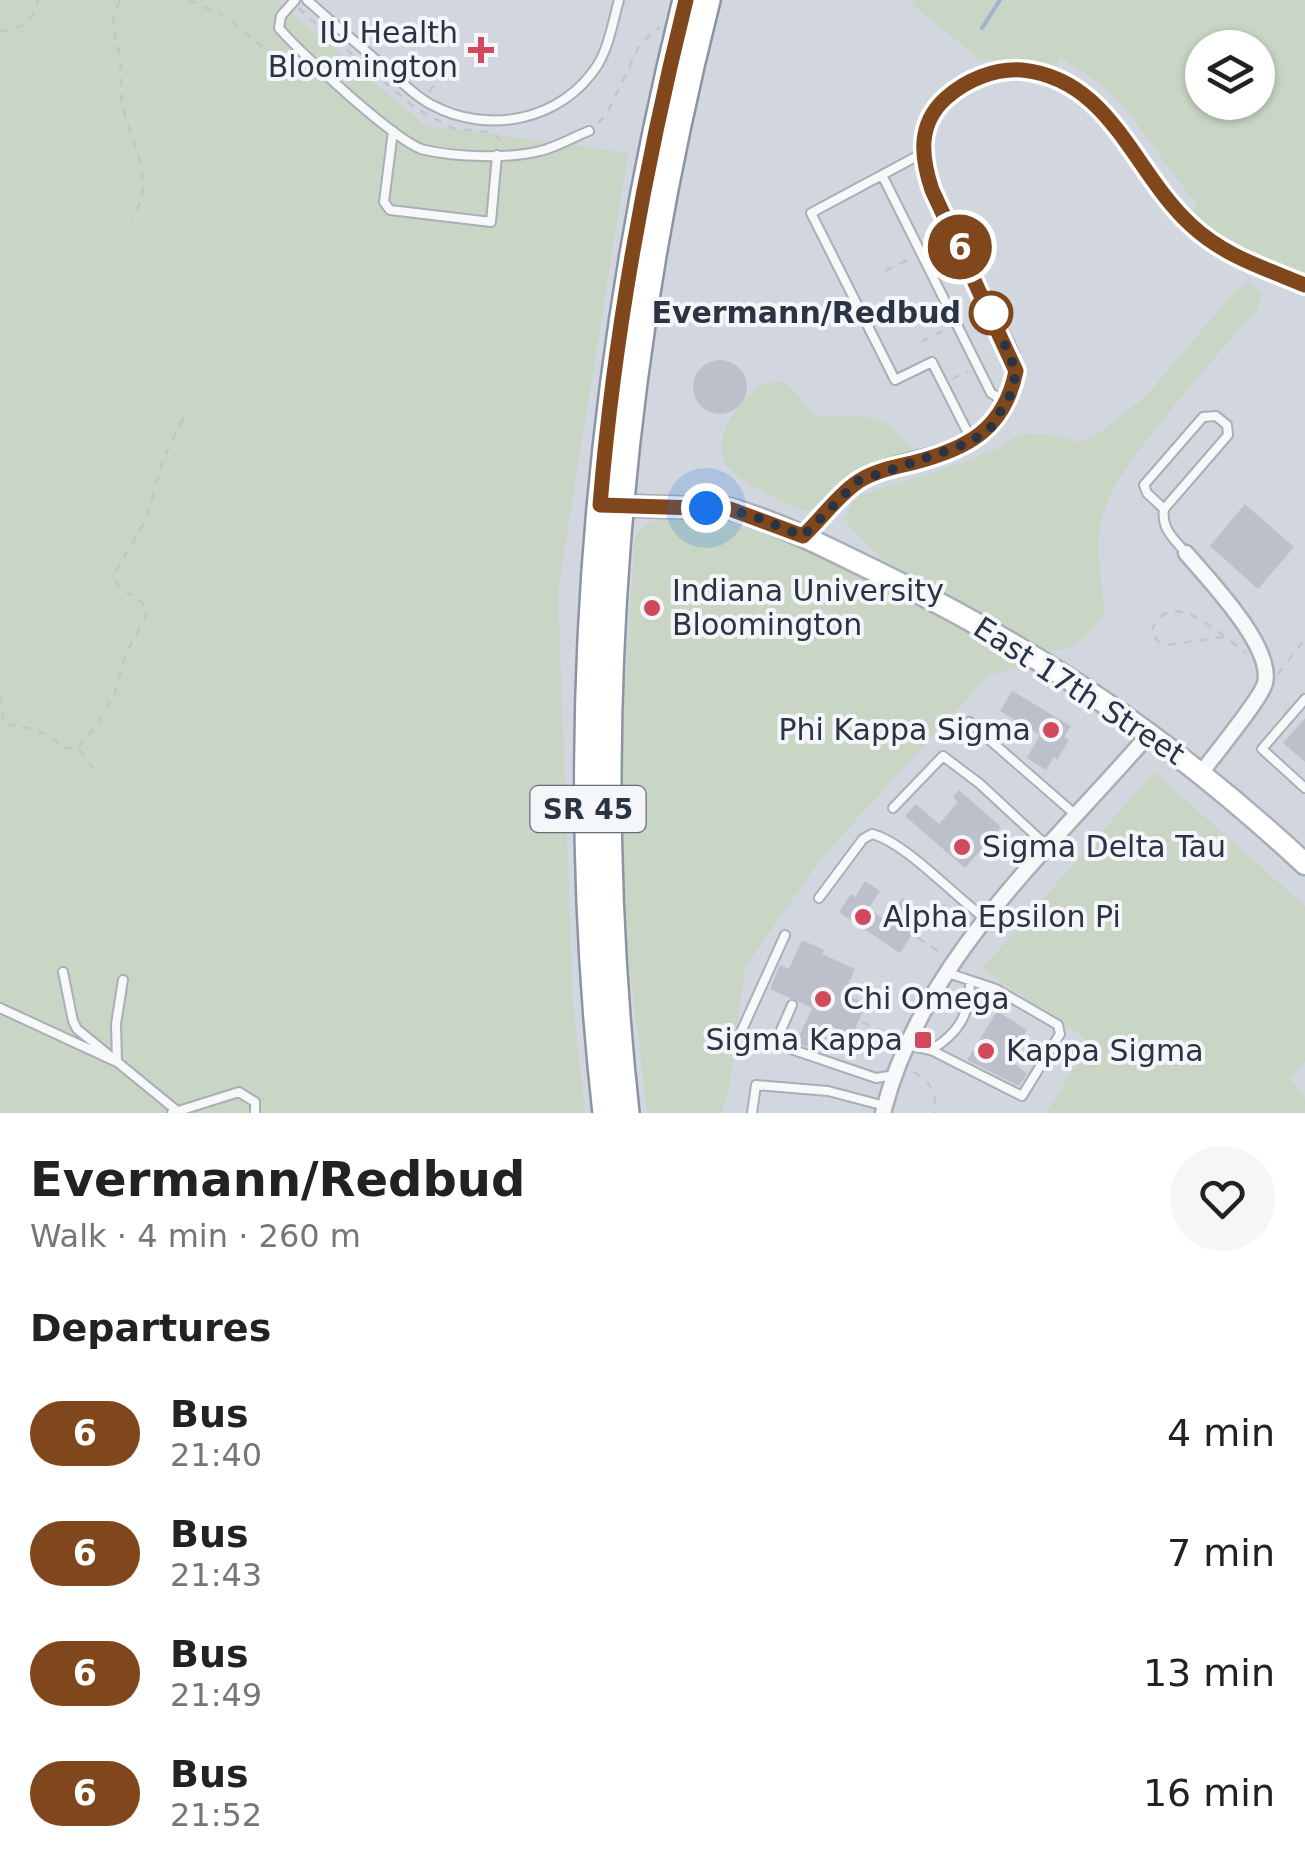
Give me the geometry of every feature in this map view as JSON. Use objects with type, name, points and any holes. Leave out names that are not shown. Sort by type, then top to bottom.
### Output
[{"type":"highway","name":"SR 45","points":[[626,1113],[614,977],[607,804],[610,505],[624,295],[653,140],[686,0]]},
{"type":"highway","name":"SR 45","points":[[606,1113],[593,965],[589,672],[610,505],[657,222],[707,0]]},
{"type":"main road","name":"East 17th Street","points":[[610,505],[730,509],[803,536],[925,595],[1075,681],[1150,732],[1202,772],[1305,864]]},
{"type":"street","points":[[803,536],[858,481],[972,441],[991,427],[1007,402],[1016,371],[1010,352],[932,190],[923,153],[922,139],[932,116],[945,99],[970,82],[1001,68],[1057,78],[1106,114],[1164,197],[1190,225],[1220,248],[1305,285]]},
{"type":"street","points":[[1186,553],[1238,613],[1264,665],[1265,684],[1202,772]]},
{"type":"street","points":[[884,1110],[900,1041],[987,920],[1150,732]]},
{"type":"lane","points":[[295,0],[281,16],[279,28],[297,50],[422,150],[497,155],[541,151],[590,131]]},
{"type":"lane","points":[[308,0],[422,100],[458,116],[487,121],[532,116],[581,85],[603,53],[619,0]]},
{"type":"lane","points":[[393,130],[384,202],[390,210],[490,222],[497,155]]},
{"type":"lane","points":[[923,153],[811,212],[895,380],[932,362],[972,441]]},
{"type":"lane","points":[[882,175],[991,393],[1007,402]]},
{"type":"lane","points":[[1164,508],[1144,485],[1203,418],[1216,416],[1227,425],[1228,435],[1164,508],[1162,521],[1186,553]]},
{"type":"lane","points":[[1305,699],[1262,750],[1305,788]]},
{"type":"lane","points":[[969,722],[1077,816]]},
{"type":"lane","points":[[894,808],[943,756],[957,764],[1048,848]]},
{"type":"lane","points":[[819,898],[863,839],[872,834],[882,836],[906,853],[987,920]]},
{"type":"lane","points":[[785,935],[741,1032],[876,1078],[895,1075]]},
{"type":"lane","points":[[63,972],[74,1024],[174,1112],[194,1109],[239,1092],[255,1102],[255,1113]]},
{"type":"lane","points":[[900,1041],[931,1050],[1022,1096],[1060,1034],[1058,1025],[996,989],[948,974]]},
{"type":"lane","points":[[117,1062],[116,1033],[123,980]]},
{"type":"lane","points":[[931,1050],[946,1041],[965,1017],[970,982]]},
{"type":"lane","points":[[775,1044],[792,1005]]},
{"type":"lane","points":[[0,1008],[117,1062]]},
{"type":"lane","points":[[752,1113],[756,1085],[828,1091],[884,1110]]},
{"type":"path","points":[[0,31],[24,25],[34,16],[38,0]]},
{"type":"path","points":[[120,0],[114,27],[122,107],[142,165],[143,182],[131,218]]},
{"type":"path","points":[[190,0],[230,19],[302,81]]},
{"type":"path","points":[[590,131],[607,114],[640,44],[663,25]]},
{"type":"path","points":[[0,695],[4,724],[36,729],[66,748],[78,747],[96,726],[115,693],[126,653],[145,618],[146,607],[140,598],[120,588],[115,572],[146,518],[164,457],[185,415]]},
{"type":"path","points":[[1223,638],[1168,645],[1151,633],[1164,615],[1176,611],[1190,613],[1264,665]]},
{"type":"path","points":[[1265,684],[1305,640]]},
{"type":"path","points":[[78,747],[92,766],[91,774]]},
{"type":"path","points":[[938,951],[915,936],[927,917],[956,896]]},
{"type":"path","points":[[862,1022],[900,1041]]},
{"type":"path","points":[[914,1072],[933,1089],[935,1113]]},
{"type":"shaded area","name":"Indiana University Bloomington","points":[[0,0],[1305,0],[1305,1113],[0,1113]]},
{"type":"green space","points":[[0,0],[276,0],[425,125],[628,153],[558,590],[573,1005],[585,1113],[0,1113]]},
{"type":"green space","points":[[916,0],[1305,0],[1305,275],[1244,250],[1190,212],[1197,204],[1136,123],[1103,87],[1083,72],[1060,58],[1055,69],[979,59],[912,4]]},
{"type":"green space","points":[[1249,283],[1262,292],[1258,308],[1145,442],[1109,499],[1101,521],[1099,545],[1105,614],[1075,644],[1035,651],[908,578],[845,520],[855,497],[959,464],[997,449],[1020,434],[1053,435],[1079,442],[1099,433],[1145,397],[1235,291]]},
{"type":"green space","points":[[780,381],[817,417],[873,418],[895,430],[915,453],[870,463],[807,511],[767,494],[730,469],[724,459],[723,436],[733,414],[750,395],[760,386]]},
{"type":"green space","points":[[706,519],[757,531],[805,550],[1029,665],[989,675],[823,856],[745,967],[729,1090],[721,1113],[647,1113],[619,840],[621,736],[634,542],[645,525],[654,521]]},
{"type":"green space","points":[[1154,772],[1305,906],[1305,1061],[1291,1079],[1305,1098],[1305,1113],[1046,1113],[1090,1042],[982,969]]},
{"type":"building","points":[[720,360],[739,368],[747,387],[739,406],[720,414],[701,406],[693,387],[701,368]]},
{"type":"building","points":[[1245,504],[1294,547],[1258,589],[1210,546]]},
{"type":"building","name":"Phi Kappa Sigma","points":[[1012,691],[1071,726],[1064,737],[1069,740],[1046,770],[1027,758],[1040,735],[1000,711]]},
{"type":"building","points":[[1305,718],[1305,762],[1283,743]]},
{"type":"building","name":"Sigma Delta Tau","points":[[959,790],[1001,827],[965,868],[905,816],[916,804],[939,824],[958,802],[953,797]]},
{"type":"building","name":"Alpha Epsilon Pi","points":[[865,881],[880,891],[868,909],[887,921],[902,898],[919,910],[909,925],[915,930],[900,953],[839,912]]},
{"type":"building","name":"Chi Omega","points":[[802,940],[855,969],[844,994],[866,1004],[852,1036],[831,1026],[820,1051],[796,1043],[812,1008],[770,989],[780,965],[789,969]]},
{"type":"building","name":"Kappa Sigma","points":[[997,1011],[1027,1030],[1009,1059],[1027,1074],[1019,1086],[967,1060]]},
{"type":"waterway","points":[[982,28],[1000,0]]},
{"type":"bus line","name":"6","points":[[686,0],[653,140],[624,295],[600,505],[730,509],[803,536],[858,481],[972,441],[991,427],[1012,392],[1016,371],[932,190],[923,164],[922,139],[945,99],[1001,68],[1057,78],[1096,103],[1164,197],[1190,225],[1249,264],[1305,285]]},
{"type":"place","name":"IU Health Bloomington","points":[[481,50]]},
{"type":"place","name":"Evermann/Redbud","points":[[991,313]]},
{"type":"place","name":"Indiana University Bloomington","points":[[652,608]]},
{"type":"place","name":"Phi Kappa Sigma","points":[[1051,730]]},
{"type":"place","name":"Sigma Delta Tau","points":[[962,847]]},
{"type":"place","name":"Alpha Epsilon Pi","points":[[863,917]]},
{"type":"place","name":"Chi Omega","points":[[823,999]]},
{"type":"place","name":"Sigma Kappa","points":[[923,1040]]},
{"type":"place","name":"Kappa Sigma","points":[[986,1051]]},
{"type":"route","points":[[706,508],[748,514],[803,536],[858,481],[972,441],[991,427],[1004,408],[1016,371],[989,308],[991,313]]}]
